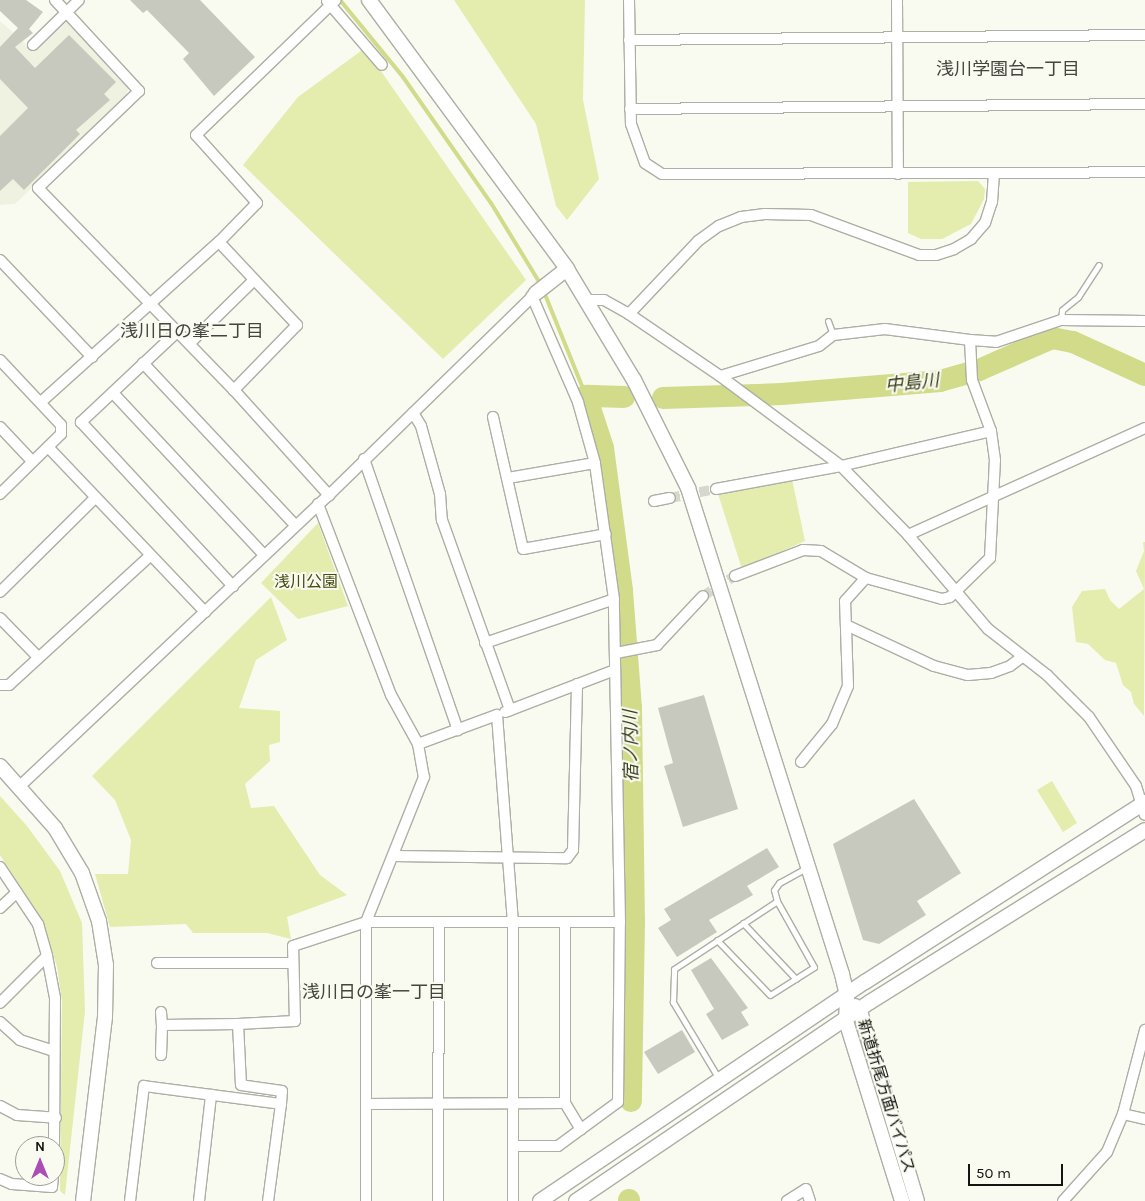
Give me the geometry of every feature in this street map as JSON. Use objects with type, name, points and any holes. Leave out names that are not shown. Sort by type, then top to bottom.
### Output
[{"type":"street","points":[[55,0],[139,91],[38,188],[177,332],[190,343],[329,495]]},
{"type":"street","points":[[33,45],[80,0]]},
{"type":"street","points":[[369,0],[567,269],[634,380],[688,488],[846,996],[846,1021],[902,1201]]},
{"type":"street","points":[[629,0],[631,124],[645,163],[662,174],[1145,172]]},
{"type":"street","points":[[897,0],[898,174]]},
{"type":"street","points":[[41,402],[151,305],[258,203],[196,135],[332,2],[382,65]]},
{"type":"street","points":[[629,40],[1145,35]]},
{"type":"street","points":[[630,109],[1145,104]]},
{"type":"street","points":[[629,314],[698,240],[719,226],[741,217],[765,214],[812,215],[919,255],[936,255],[954,249],[971,239],[985,223],[992,202],[994,173]]},
{"type":"street","points":[[219,242],[297,325],[234,390]]},
{"type":"street","points":[[0,260],[92,357]]},
{"type":"street","points":[[20,786],[329,495],[538,291],[567,269]]},
{"type":"street","points":[[190,343],[254,280]]},
{"type":"street","points":[[513,1146],[558,1146],[618,1102],[620,922],[616,670],[620,652],[606,534],[595,463],[578,402],[538,291]]},
{"type":"street","points":[[540,1201],[719,1079],[846,996],[1144,807],[1136,786],[1122,762],[1089,717],[1047,675],[988,629],[908,535],[840,466],[733,388],[720,376],[629,314],[604,300],[587,300]]},
{"type":"street","points":[[720,376],[819,346],[833,335],[885,329],[996,342],[1061,320],[1145,321]]},
{"type":"street","points":[[177,332],[81,422],[233,586]]},
{"type":"street","points":[[735,576],[803,550],[822,551],[866,578],[942,599],[956,593],[990,558],[995,494],[991,430],[972,380],[970,340]]},
{"type":"street","points":[[0,360],[61,425],[61,434],[0,493]]},
{"type":"street","points":[[143,362],[295,526]]},
{"type":"street","points":[[113,393],[264,555]]},
{"type":"street","points":[[413,413],[421,426],[440,494],[442,520],[510,710]]},
{"type":"street","points":[[492,417],[508,478],[523,549],[606,534]]},
{"type":"street","points":[[0,427],[32,461]]},
{"type":"street","points":[[908,535],[995,494],[1145,428]]},
{"type":"street","points":[[716,488],[840,466],[991,430]]},
{"type":"street","points":[[48,447],[205,612]]},
{"type":"street","points":[[364,459],[458,730]]},
{"type":"street","points":[[508,478],[595,463]]},
{"type":"street","points":[[0,592],[96,498]]},
{"type":"street","points":[[654,501],[670,498]]},
{"type":"street","points":[[318,504],[391,694],[418,744],[424,778],[366,922],[368,1104],[366,1201]]},
{"type":"street","points":[[0,685],[9,685],[150,556]]},
{"type":"street","points":[[801,762],[832,724],[848,686],[845,601],[866,578]]},
{"type":"street","points":[[620,652],[647,649],[657,645],[703,596]]},
{"type":"street","points":[[485,644],[614,598]]},
{"type":"street","points":[[0,618],[38,657]]},
{"type":"street","points":[[846,625],[934,666],[968,675],[991,673],[1010,666],[1022,657]]},
{"type":"street","points":[[418,744],[616,670]]},
{"type":"street","points":[[393,856],[567,858],[574,850],[577,684]]},
{"type":"street","points":[[497,715],[513,922],[513,1201]]},
{"type":"street","points":[[0,766],[20,786],[55,828],[82,873],[100,930],[106,965],[105,1017],[83,1201]]},
{"type":"street","points":[[576,1201],[860,1011],[1145,830]]},
{"type":"street","points":[[0,867],[38,924],[47,956],[55,998],[55,1136]]},
{"type":"street","points":[[0,908],[17,892]]},
{"type":"street","points":[[162,1025],[295,1021],[293,946],[366,922],[620,922]]},
{"type":"street","points":[[438,1201],[439,923]]},
{"type":"street","points":[[565,923],[565,1103],[581,1130]]},
{"type":"street","points":[[0,1003],[47,956]]},
{"type":"street","points":[[157,963],[293,963]]},
{"type":"street","name":"新道折尾方面バイパス","points":[[846,996],[860,1011],[917,1201]]},
{"type":"street","points":[[161,1012],[161,1055]]},
{"type":"street","points":[[0,1022],[20,1040],[54,1051]]},
{"type":"street","points":[[238,1024],[241,1085],[282,1091],[268,1201]]},
{"type":"street","points":[[1063,1201],[1107,1152],[1123,1114],[1145,1030]]},
{"type":"street","points":[[130,1201],[144,1086],[281,1104]]},
{"type":"street","points":[[199,1201],[211,1094]]},
{"type":"street","points":[[368,1104],[565,1103]]},
{"type":"street","points":[[0,1106],[17,1114],[56,1118]]},
{"type":"street","points":[[1123,1114],[1145,1119]]},
{"type":"street","points":[[0,1179],[15,1184]]},
{"type":"street","points":[[788,1201],[806,1190],[810,1201]]},
{"type":"lane","points":[[1061,320],[1062,310],[1078,297],[1098,265]]},
{"type":"lane","points":[[828,321],[833,335]]},
{"type":"lane","points":[[717,940],[770,995],[814,967],[777,900],[774,890],[779,883],[806,868]]},
{"type":"lane","points":[[719,1079],[673,1002],[674,969],[777,900]]},
{"type":"lane","points":[[743,923],[796,979]]},
{"type":"shaded area","points":[[0,21],[34,51],[67,21],[129,85],[126,99],[15,204],[0,205]]},
{"type":"green space","points":[[454,0],[585,0],[583,100],[599,179],[567,220],[556,206],[536,124]]},
{"type":"green space","points":[[365,48],[526,280],[443,359],[243,165],[298,97]]},
{"type":"green space","points":[[978,181],[985,189],[984,199],[971,224],[942,239],[921,239],[908,233],[908,182]]},
{"type":"green space","points":[[792,479],[805,541],[742,569],[718,494]]},
{"type":"green space","name":"浅川公園","points":[[318,523],[348,606],[298,619],[261,583]]},
{"type":"green space","points":[[1143,542],[1145,542],[1144,716],[1134,704],[1131,692],[1123,685],[1116,663],[1105,660],[1088,644],[1076,642],[1072,607],[1082,591],[1105,589],[1110,600],[1119,609],[1144,589],[1136,571],[1144,551]]},
{"type":"green space","points":[[271,597],[287,640],[256,660],[239,708],[280,711],[280,742],[269,745],[270,761],[245,784],[251,808],[274,806],[320,875],[347,895],[287,917],[291,939],[267,933],[193,933],[186,924],[110,927],[95,874],[128,874],[131,840],[115,800],[92,776]]},
{"type":"green space","points":[[1052,781],[1077,823],[1063,832],[1037,790]]},
{"type":"green space","points":[[0,796],[27,826],[60,871],[82,923],[85,1011],[65,1195],[60,1191],[60,1186],[65,1186],[65,1136],[61,1136],[62,1002],[57,966],[38,913],[0,855]]},
{"type":"building","points":[[0,0],[26,0],[43,12],[29,29],[33,33],[15,47],[35,68],[69,35],[116,82],[104,94],[110,100],[76,130],[80,134],[24,190],[13,179],[0,191],[0,136],[28,108],[0,79],[0,47],[18,28],[0,11]]},
{"type":"building","points":[[130,0],[200,0],[255,57],[214,96],[183,59],[189,53],[147,10],[143,13]]},
{"type":"building","points":[[704,695],[738,809],[683,827],[664,766],[673,763],[658,708]]},
{"type":"building","points":[[914,799],[961,873],[917,901],[926,915],[879,944],[863,940],[833,844]]},
{"type":"building","points":[[767,848],[779,867],[747,886],[753,895],[709,920],[717,932],[677,957],[658,928],[671,920],[664,909]]},
{"type":"building","points":[[711,958],[748,1008],[741,1012],[749,1025],[722,1040],[706,1014],[714,1009],[691,970]]},
{"type":"building","points":[[682,1030],[695,1052],[658,1074],[644,1052]]},
{"type":"waterway","points":[[340,0],[403,77],[491,203],[541,285]]},
{"type":"waterway","points":[[544,292],[586,396]]},
{"type":"waterway","name":"中島川","points":[[663,398],[782,394],[940,381],[979,370],[1052,338],[1073,342],[1145,375]]},
{"type":"waterway","name":"宿ノ内川","points":[[624,397],[586,396],[603,448],[622,591],[631,708],[634,922],[631,1101]]},
{"type":"tunnel","points":[[670,498],[716,489]]},
{"type":"tunnel","points":[[703,596],[735,576]]},
{"type":"district","name":"浅川学園台一丁目","points":[[1008,69]]},
{"type":"district","name":"浅川日の峯二丁目","points":[[192,331]]},
{"type":"district","name":"浅川日の峯一丁目","points":[[374,992]]}]
